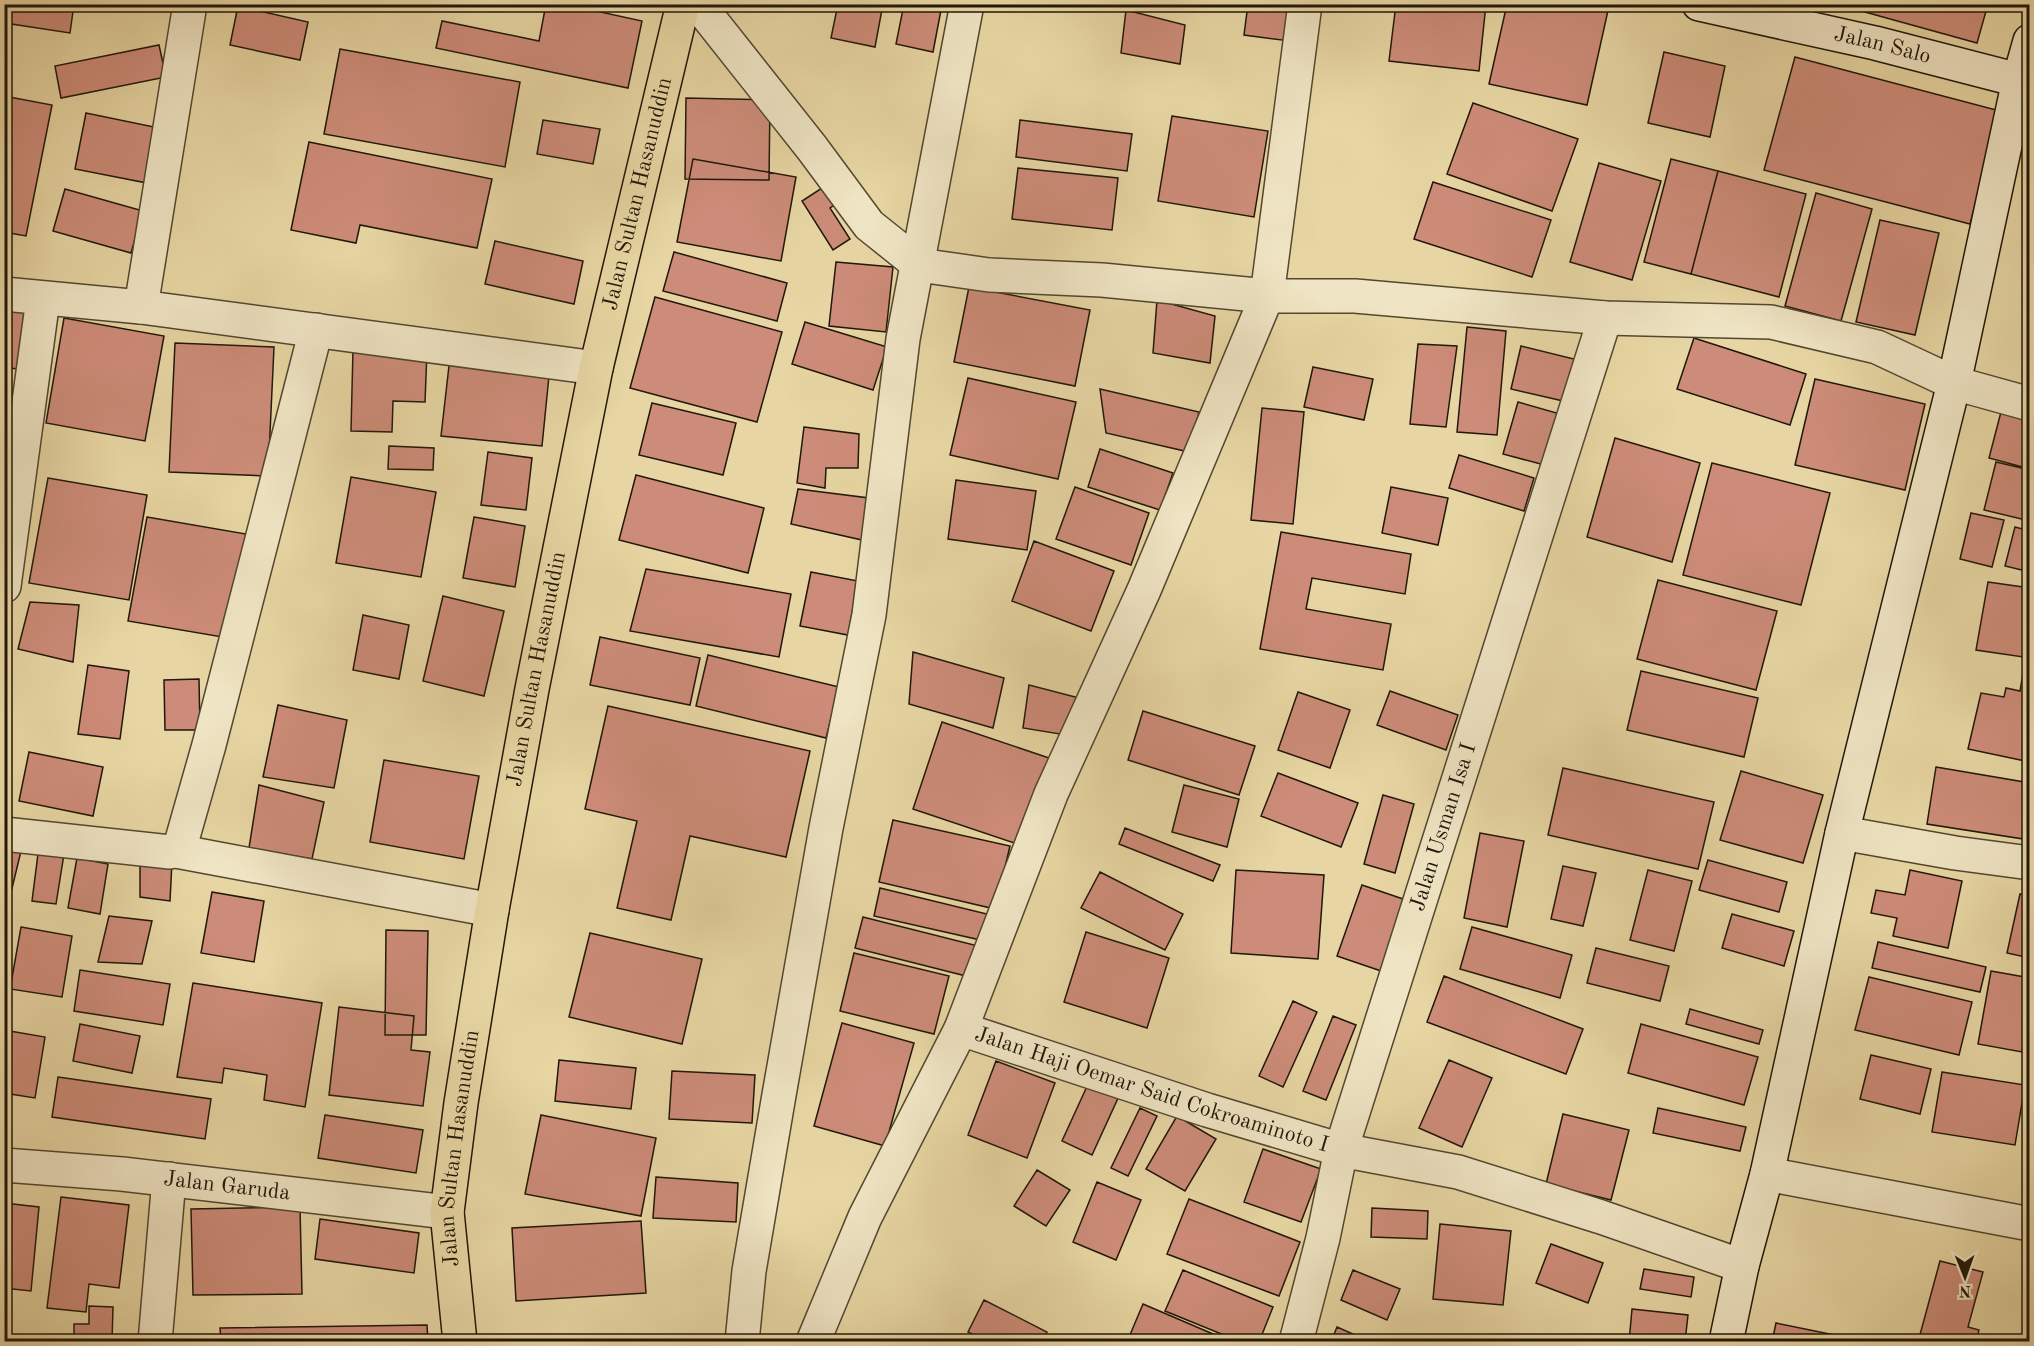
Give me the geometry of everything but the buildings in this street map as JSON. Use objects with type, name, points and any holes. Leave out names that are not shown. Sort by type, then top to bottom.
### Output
[{"type":"highway","name":"Jalan Sultan Hasanuddin","points":[[460,1341],[447,1212],[461,1102],[492,910],[596,368],[683,4]]},
{"type":"street","points":[[141,307],[190,4]]},
{"type":"street","points":[[698,4],[812,148],[869,225],[919,265],[989,275],[1102,280],[1267,296],[1355,296],[1605,318],[1771,322],[1877,347],[1954,383],[2030,404]]},
{"type":"street","points":[[742,1341],[749,1271],[779,1095],[826,828],[869,615],[903,339],[919,265],[967,4]]},
{"type":"street","points":[[813,1341],[865,1217],[961,1029],[1051,794],[1144,590],[1267,296],[1305,4]]},
{"type":"street","name":"Jalan Salo","points":[[1699,4],[2024,81]]},
{"type":"street","points":[[1726,1341],[1742,1266],[1767,1174],[1842,833],[1954,383],[2024,81],[2030,41]]},
{"type":"street","points":[[4,294],[141,307],[596,368]]},
{"type":"street","points":[[4,586],[44,299]]},
{"type":"street","name":"Jalan Usman Isa I","points":[[1296,1341],[1323,1238],[1341,1150],[1605,318]]},
{"type":"street","points":[[176,851],[186,831],[316,330]]},
{"type":"street","points":[[1842,833],[2030,863]]},
{"type":"street","points":[[4,834],[89,845],[176,851],[492,910]]},
{"type":"street","name":"Jalan Haji Oemar Said Cokroaminoto I","points":[[961,1029],[1207,1110],[1341,1150],[1458,1172],[1601,1217],[1742,1266]]},
{"type":"street","name":"Jalan Garuda","points":[[4,1166],[169,1179],[447,1212]]},
{"type":"street","points":[[1767,1174],[2030,1224]]},
{"type":"street","points":[[155,1341],[156,1297],[169,1179]]}]
